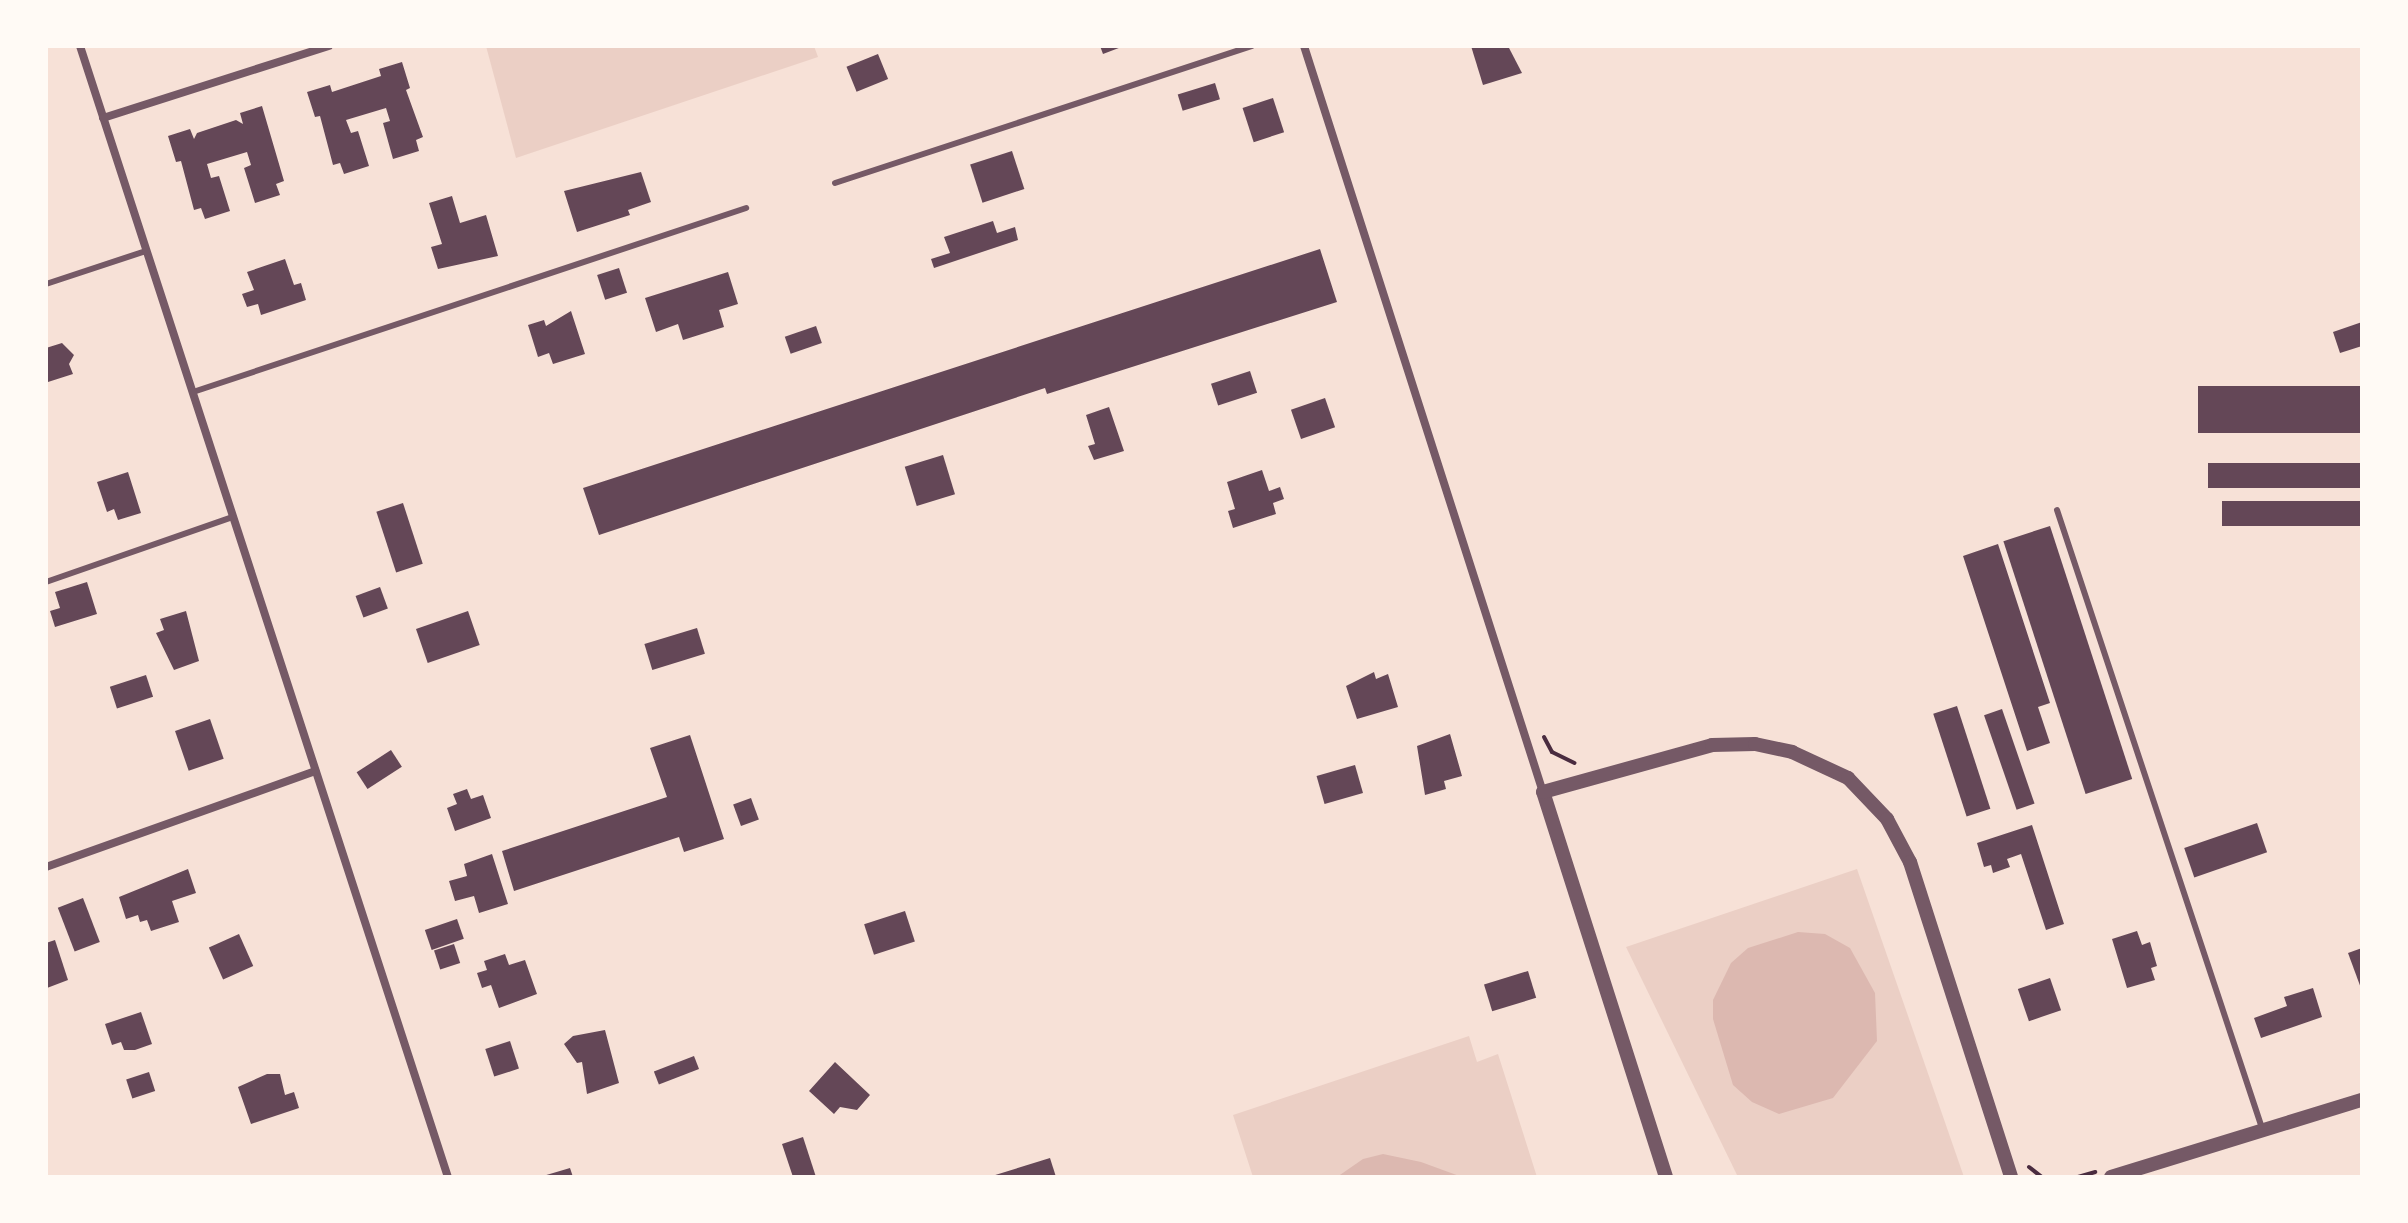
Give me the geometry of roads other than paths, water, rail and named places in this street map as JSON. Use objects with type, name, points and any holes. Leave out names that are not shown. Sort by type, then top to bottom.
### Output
[{"type":"street","points":[[80,46],[448,1177]]},
{"type":"street","points":[[103,118],[329,46]]},
{"type":"street","points":[[1304,46],[1666,1177]]},
{"type":"street","points":[[1543,792],[1712,745],[1755,744],[1792,752],[1848,778],[1887,819],[1910,862],[2011,1177]]},
{"type":"street","points":[[46,867],[315,771]]},
{"type":"street","points":[[2111,1177],[2362,1100]]},
{"type":"lane","points":[[835,183],[1252,46]]},
{"type":"lane","points":[[193,392],[746,208]]},
{"type":"lane","points":[[46,284],[146,251]]},
{"type":"lane","points":[[2057,510],[2263,1131]]},
{"type":"lane","points":[[46,582],[233,517]]}]
